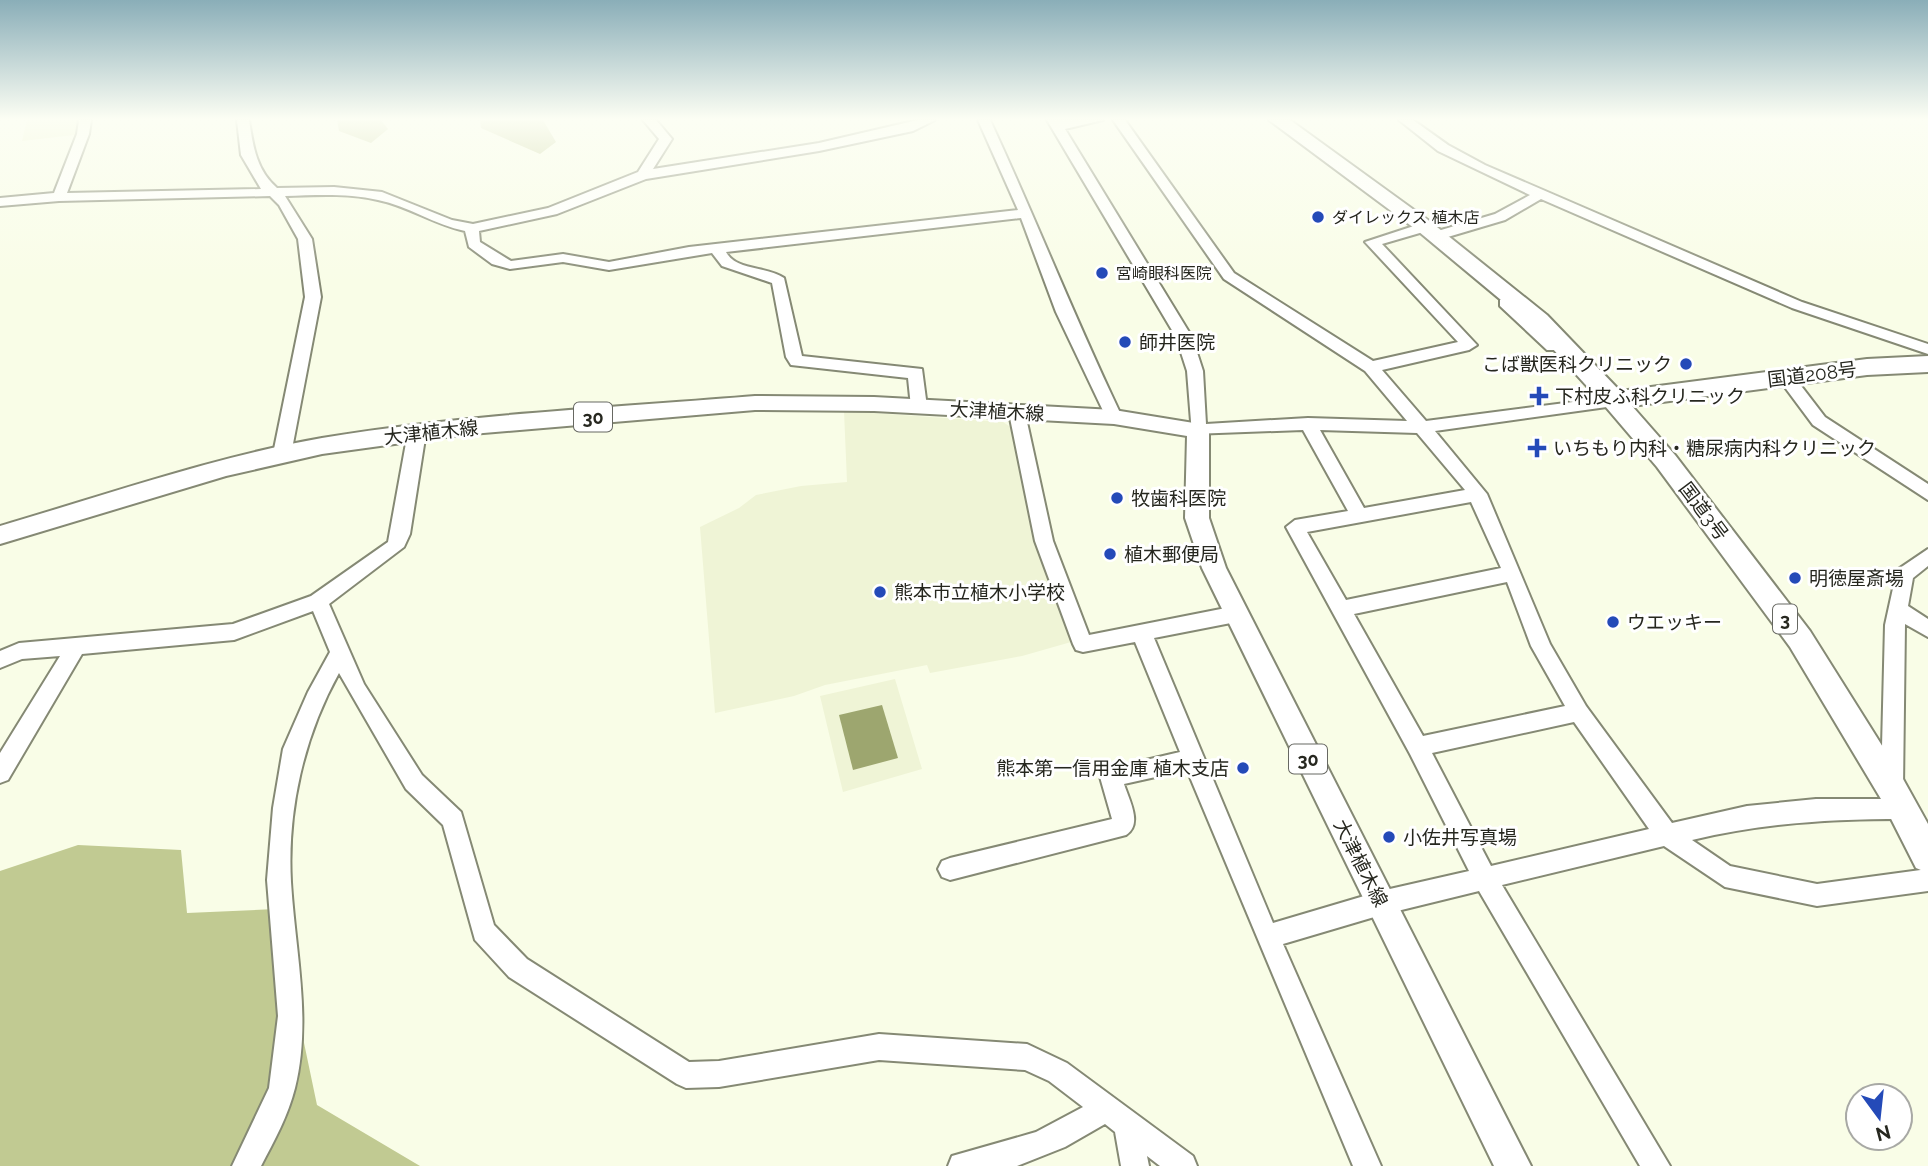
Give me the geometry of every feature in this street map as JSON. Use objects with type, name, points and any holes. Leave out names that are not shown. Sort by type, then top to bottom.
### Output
[{"type":"highway","name":"国道3号","points":[[1349,174],[1539,320],[1614,400],[1666,461],[1800,639],[1897,799],[1928,857]]},
{"type":"highway","points":[[1539,320],[1606,370],[1630,381],[1671,392]]},
{"type":"highway","name":"国道208号","points":[[1614,400],[1867,367],[1928,364]]},
{"type":"main road","name":"大津植木線","points":[[0,535],[176,481],[287,454],[417,432],[755,403],[919,407],[1114,417],[1198,430],[1198,518],[1214,568],[1513,1166]]},
{"type":"street","points":[[59,197],[68,174]]},
{"type":"street","points":[[258,174],[263,183],[285,202],[294,224],[305,239],[313,297],[282,454],[287,454]]},
{"type":"street","points":[[0,202],[59,197],[334,191],[374,195],[448,223],[473,228],[552,211],[642,174]]},
{"type":"street","points":[[1009,174],[1064,312],[1114,417]]},
{"type":"street","points":[[1086,174],[1184,337],[1195,371],[1198,430],[1308,424],[1425,427],[1614,400]]},
{"type":"street","points":[[1157,174],[1229,276],[1371,367],[1425,427],[1478,494],[1541,646],[1579,712],[1668,836],[1725,876],[1816,895],[1928,880]]},
{"type":"street","points":[[1495,174],[1797,305],[1928,349]]},
{"type":"street","points":[[1371,367],[1469,345],[1372,242],[1500,217],[1541,194]]},
{"type":"street","points":[[473,228],[471,235],[474,244],[497,261],[510,264],[563,258],[616,266],[689,251],[1026,213]]},
{"type":"street","points":[[1424,232],[1423,234],[1452,255],[1614,400]]},
{"type":"street","points":[[718,249],[724,262],[765,272],[779,281],[794,358],[916,373],[919,407]]},
{"type":"street","points":[[1786,377],[1819,421],[1928,493]]},
{"type":"street","points":[[1017,413],[1044,541],[1083,644],[1236,614]]},
{"type":"street","points":[[1308,424],[1359,515]]},
{"type":"street","points":[[0,660],[19,651],[234,632],[318,601],[395,547],[401,534],[417,432]]},
{"type":"street","points":[[1478,494],[1295,527],[1418,747],[1486,880],[1656,1166]]},
{"type":"street","points":[[1267,937],[1381,903],[1747,817],[1897,799],[1895,625],[1904,575],[1928,556]]},
{"type":"street","points":[[1340,609],[1513,573]]},
{"type":"street","points":[[318,601],[342,650],[356,688],[414,782],[453,819],[484,932],[518,968],[686,1075],[711,1075],[878,1047],[1013,1055],[1044,1064],[1183,1166]]},
{"type":"street","points":[[1899,610],[1928,629]]},
{"type":"street","points":[[1142,634],[1267,937],[1367,1166]]},
{"type":"street","points":[[0,773],[75,648]]},
{"type":"street","points":[[246,1166],[268,1125],[282,1088],[291,1016],[279,880],[284,808],[294,750],[318,692],[342,650]]},
{"type":"street","points":[[1418,747],[1579,712]]},
{"type":"street","points":[[950,869],[1118,828],[1123,825],[1124,820],[1111,787],[1111,777],[1194,759]]},
{"type":"street","points":[[962,1166],[1028,1148],[1073,1129],[1105,1108]]},
{"type":"street","points":[[1130,1127],[1128,1133],[1135,1166]]},
{"type":"shaded area","name":"熊本市立植木小学校","points":[[844,411],[1003,422],[1012,428],[1037,542],[1071,642],[1022,656],[930,673],[927,665],[825,685],[794,696],[715,713],[700,527],[739,508],[756,495],[801,486],[847,482]]},
{"type":"shaded area","points":[[895,679],[922,769],[843,792],[820,696]]},
{"type":"shaded area","points":[[882,705],[898,758],[853,770],[839,715]]},
{"type":"shaded area","points":[[78,845],[181,850],[187,913],[276,909],[317,1105],[420,1166],[0,1166],[0,871]]},
{"type":"place","name":"ダイレックス 植木店","points":[[1318,217]]},
{"type":"place","name":"宮崎眼科医院","points":[[1102,273]]},
{"type":"place","name":"師井医院","points":[[1125,342]]},
{"type":"place","name":"こば獣医科クリニック","points":[[1686,364]]},
{"type":"place","name":"下村皮ふ科クリニック","points":[[1539,396]]},
{"type":"place","name":"いちもり内科・糖尿病内科クリニック","points":[[1537,448]]},
{"type":"place","name":"牧歯科医院","points":[[1117,498]]},
{"type":"place","name":"植木郵便局","points":[[1110,554]]},
{"type":"place","name":"明徳屋斎場","points":[[1795,578]]},
{"type":"place","name":"熊本市立植木小学校","points":[[880,592]]},
{"type":"place","name":"ウエッキー","points":[[1613,622]]},
{"type":"place","name":"熊本第一信用金庫 植木支店","points":[[1243,768]]},
{"type":"place","name":"小佐井写真場","points":[[1389,837]]}]
